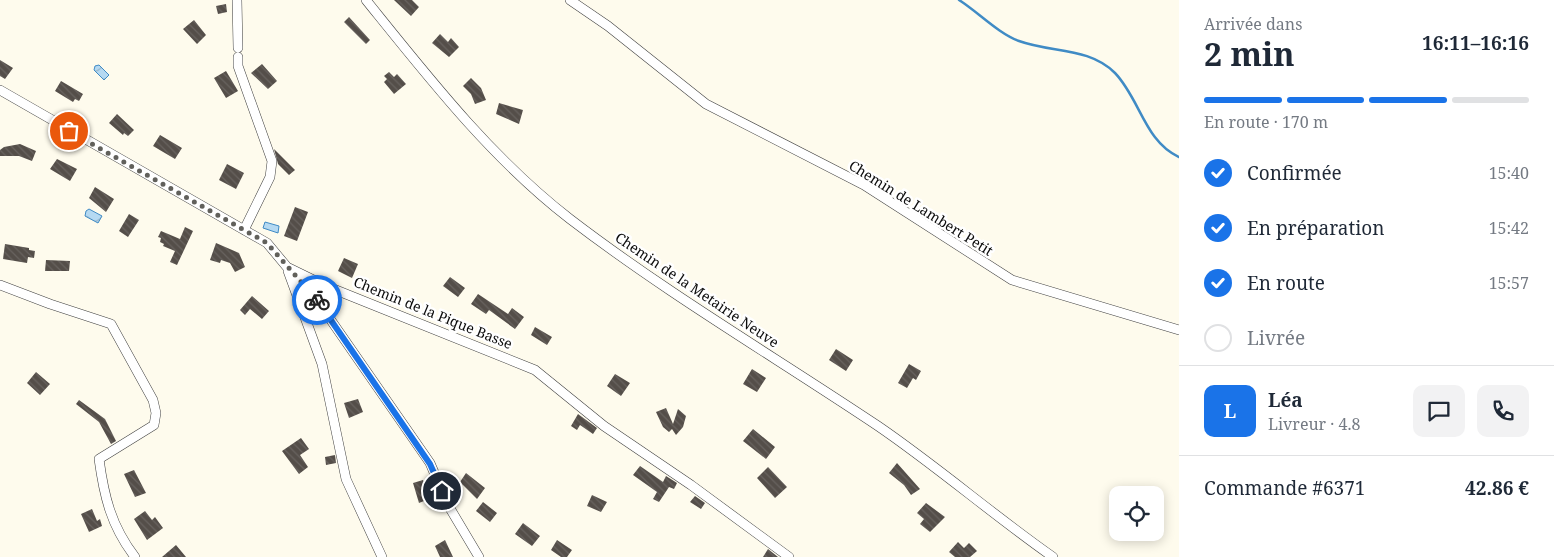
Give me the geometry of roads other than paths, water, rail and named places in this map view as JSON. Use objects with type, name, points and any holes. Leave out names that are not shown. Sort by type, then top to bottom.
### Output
[{"type":"street","points":[[236,0],[238,66],[272,162],[270,177],[244,230]]},
{"type":"street","name":"Chemin de la Metairie Neuve","points":[[366,0],[436,86],[506,161],[569,218],[710,318],[816,384],[881,429],[1053,557]]},
{"type":"street","name":"Chemin de Lambert Petit","points":[[570,0],[608,26],[706,104],[864,185],[1012,280],[1179,330]]},
{"type":"street","name":"Chemin de la Pique Basse","points":[[0,90],[267,243],[287,267],[326,286],[535,370],[604,426],[691,485],[789,557]]},
{"type":"street","points":[[287,267],[322,364],[346,479],[382,557]]},
{"type":"street","points":[[287,267],[310,290],[430,464],[448,505],[479,557]]},
{"type":"street","points":[[0,285],[111,324],[153,400],[156,413],[154,425],[99,459],[104,499],[125,544],[134,557]]},
{"type":"water","points":[[99,65],[109,75],[104,80],[94,70],[95,66]]},
{"type":"water","points":[[89,209],[102,216],[98,223],[85,216],[86,211]]},
{"type":"water","points":[[265,222],[279,226],[278,233],[263,228]]},
{"type":"waterway","points":[[959,0],[1011,38],[1032,45],[1082,55],[1105,65],[1124,83],[1150,131],[1158,141],[1179,157]]}]
